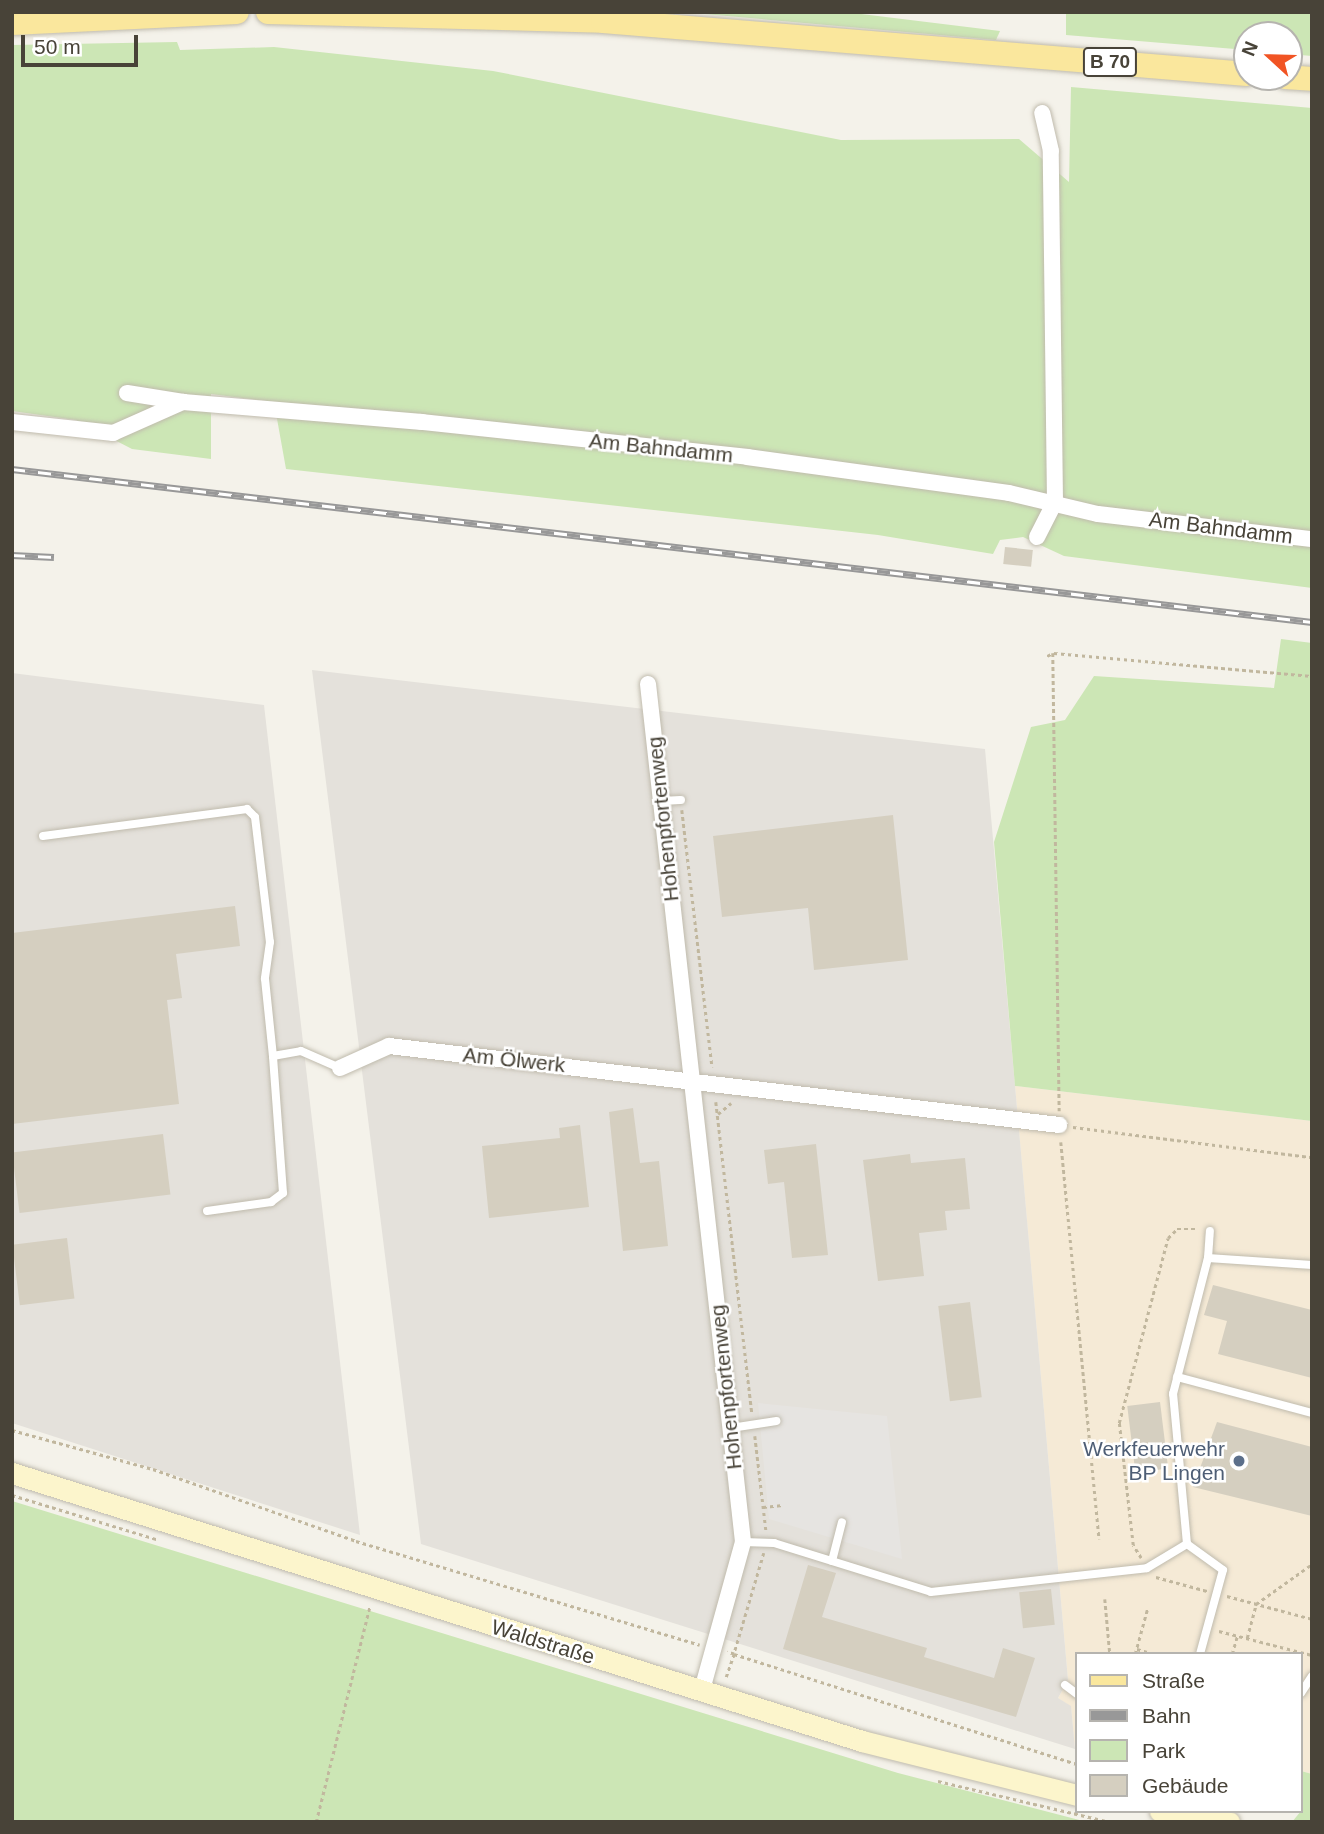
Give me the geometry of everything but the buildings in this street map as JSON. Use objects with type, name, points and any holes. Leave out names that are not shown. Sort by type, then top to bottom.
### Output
[{"type":"main road","points":[[12,23],[237,12]]},
{"type":"main road","name":"B 70","points":[[268,12],[603,21],[1233,73]]},
{"type":"street","points":[[1037,537],[1055,502],[1051,151],[1042,113]]},
{"type":"street","points":[[127,393],[183,402]]},
{"type":"street","name":"Am Bahndamm","points":[[12,422],[113,433],[183,402],[747,457],[1055,502],[1097,514],[1312,539]]},
{"type":"street","name":"Hohenpfortenweg","points":[[648,684],[743,1542],[716,1649],[711,1694]]},
{"type":"street","name":"Am Ölwerk","points":[[340,1068],[389,1046],[692,1079]]},
{"type":"street","points":[[692,1079],[1059,1125]]},
{"type":"street","name":"Waldstraße","points":[[12,1474],[711,1694],[965,1770],[1076,1795]]},
{"type":"street","points":[[1175,1813],[1229,1822]]},
{"type":"lane","points":[[661,802],[681,800]]},
{"type":"lane","points":[[43,836],[247,809],[255,817],[270,942],[264,979],[273,1056],[283,1193],[271,1202],[206,1211]]},
{"type":"lane","points":[[273,1056],[301,1051],[340,1068]]},
{"type":"lane","points":[[1201,1652],[1223,1570],[1187,1544],[1173,1394],[1208,1258],[1210,1231]]},
{"type":"lane","points":[[1208,1258],[1312,1265]]},
{"type":"lane","points":[[1177,1377],[1312,1413]]},
{"type":"lane","points":[[731,1428],[776,1421]]},
{"type":"lane","points":[[832,1561],[842,1522]]},
{"type":"lane","points":[[743,1542],[768,1542],[931,1592],[1147,1568],[1187,1544]]},
{"type":"lane","points":[[1065,1685],[1076,1693]]},
{"type":"path","points":[[1053,653],[1059,1125],[1099,1539]]},
{"type":"path","points":[[1047,656],[1053,653],[1312,676]]},
{"type":"path","points":[[681,800],[768,1542],[734,1654],[711,1694]]},
{"type":"path","points":[[1059,1125],[1312,1157]]},
{"type":"path","points":[[12,1430],[153,1469],[356,1541],[734,1654],[1076,1764]]},
{"type":"path","points":[[763,1507],[783,1505]]},
{"type":"path","points":[[1247,1638],[1256,1604],[1312,1564]]},
{"type":"path","points":[[1105,1599],[1110,1652]]},
{"type":"path","points":[[316,1822],[370,1606]]},
{"type":"path","points":[[1136,1652],[1147,1610]]},
{"type":"path","points":[[1207,1628],[1301,1652]]},
{"type":"path","points":[[1233,1652],[1237,1635]]},
{"type":"path","points":[[1137,1649],[1147,1652]]},
{"type":"shaded area","points":[[312,670],[985,749],[1068,1680],[1058,1698],[1071,1706],[1075,1749],[421,1544]]},
{"type":"shaded area","points":[[12,673],[264,705],[360,1535],[12,1423]]},
{"type":"shaded area","points":[[1015,1086],[1312,1121],[1312,1774],[1303,1772],[1303,1652],[1076,1652],[1075,1749],[1071,1707],[1058,1698],[1068,1680]]},
{"type":"shaded area","points":[[758,1403],[887,1416],[902,1559],[769,1519]]},
{"type":"green space","points":[[682,12],[845,12],[1000,31],[996,40]]},
{"type":"green space","points":[[1066,12],[1312,12],[1312,56],[1303,55],[1303,21],[1233,21],[1233,49],[1066,35]]},
{"type":"green space","points":[[177,42],[180,50],[274,47],[493,71],[841,140],[1019,139],[1069,182],[1071,87],[1312,108],[1312,588],[1064,556],[1023,537],[1000,540],[993,554],[878,535],[286,469],[274,402],[211,394],[211,459],[132,449],[76,420],[12,411],[12,45]]},
{"type":"green space","points":[[1281,639],[1312,643],[1312,1121],[1015,1086],[994,842],[1031,727],[1065,720],[1094,676],[1274,688]]},
{"type":"green space","points":[[12,1501],[898,1773],[1087,1822],[12,1822]]},
{"type":"green space","points":[[1303,1772],[1312,1774],[1312,1822],[1292,1822],[1299,1813],[1303,1813]]},
{"type":"railway","points":[[12,469],[1312,622]]},
{"type":"railway","points":[[12,555],[54,557]]},
{"type":"place","name":"Werkfeuerwehr BP Lingen","points":[[1239,1461]]}]
